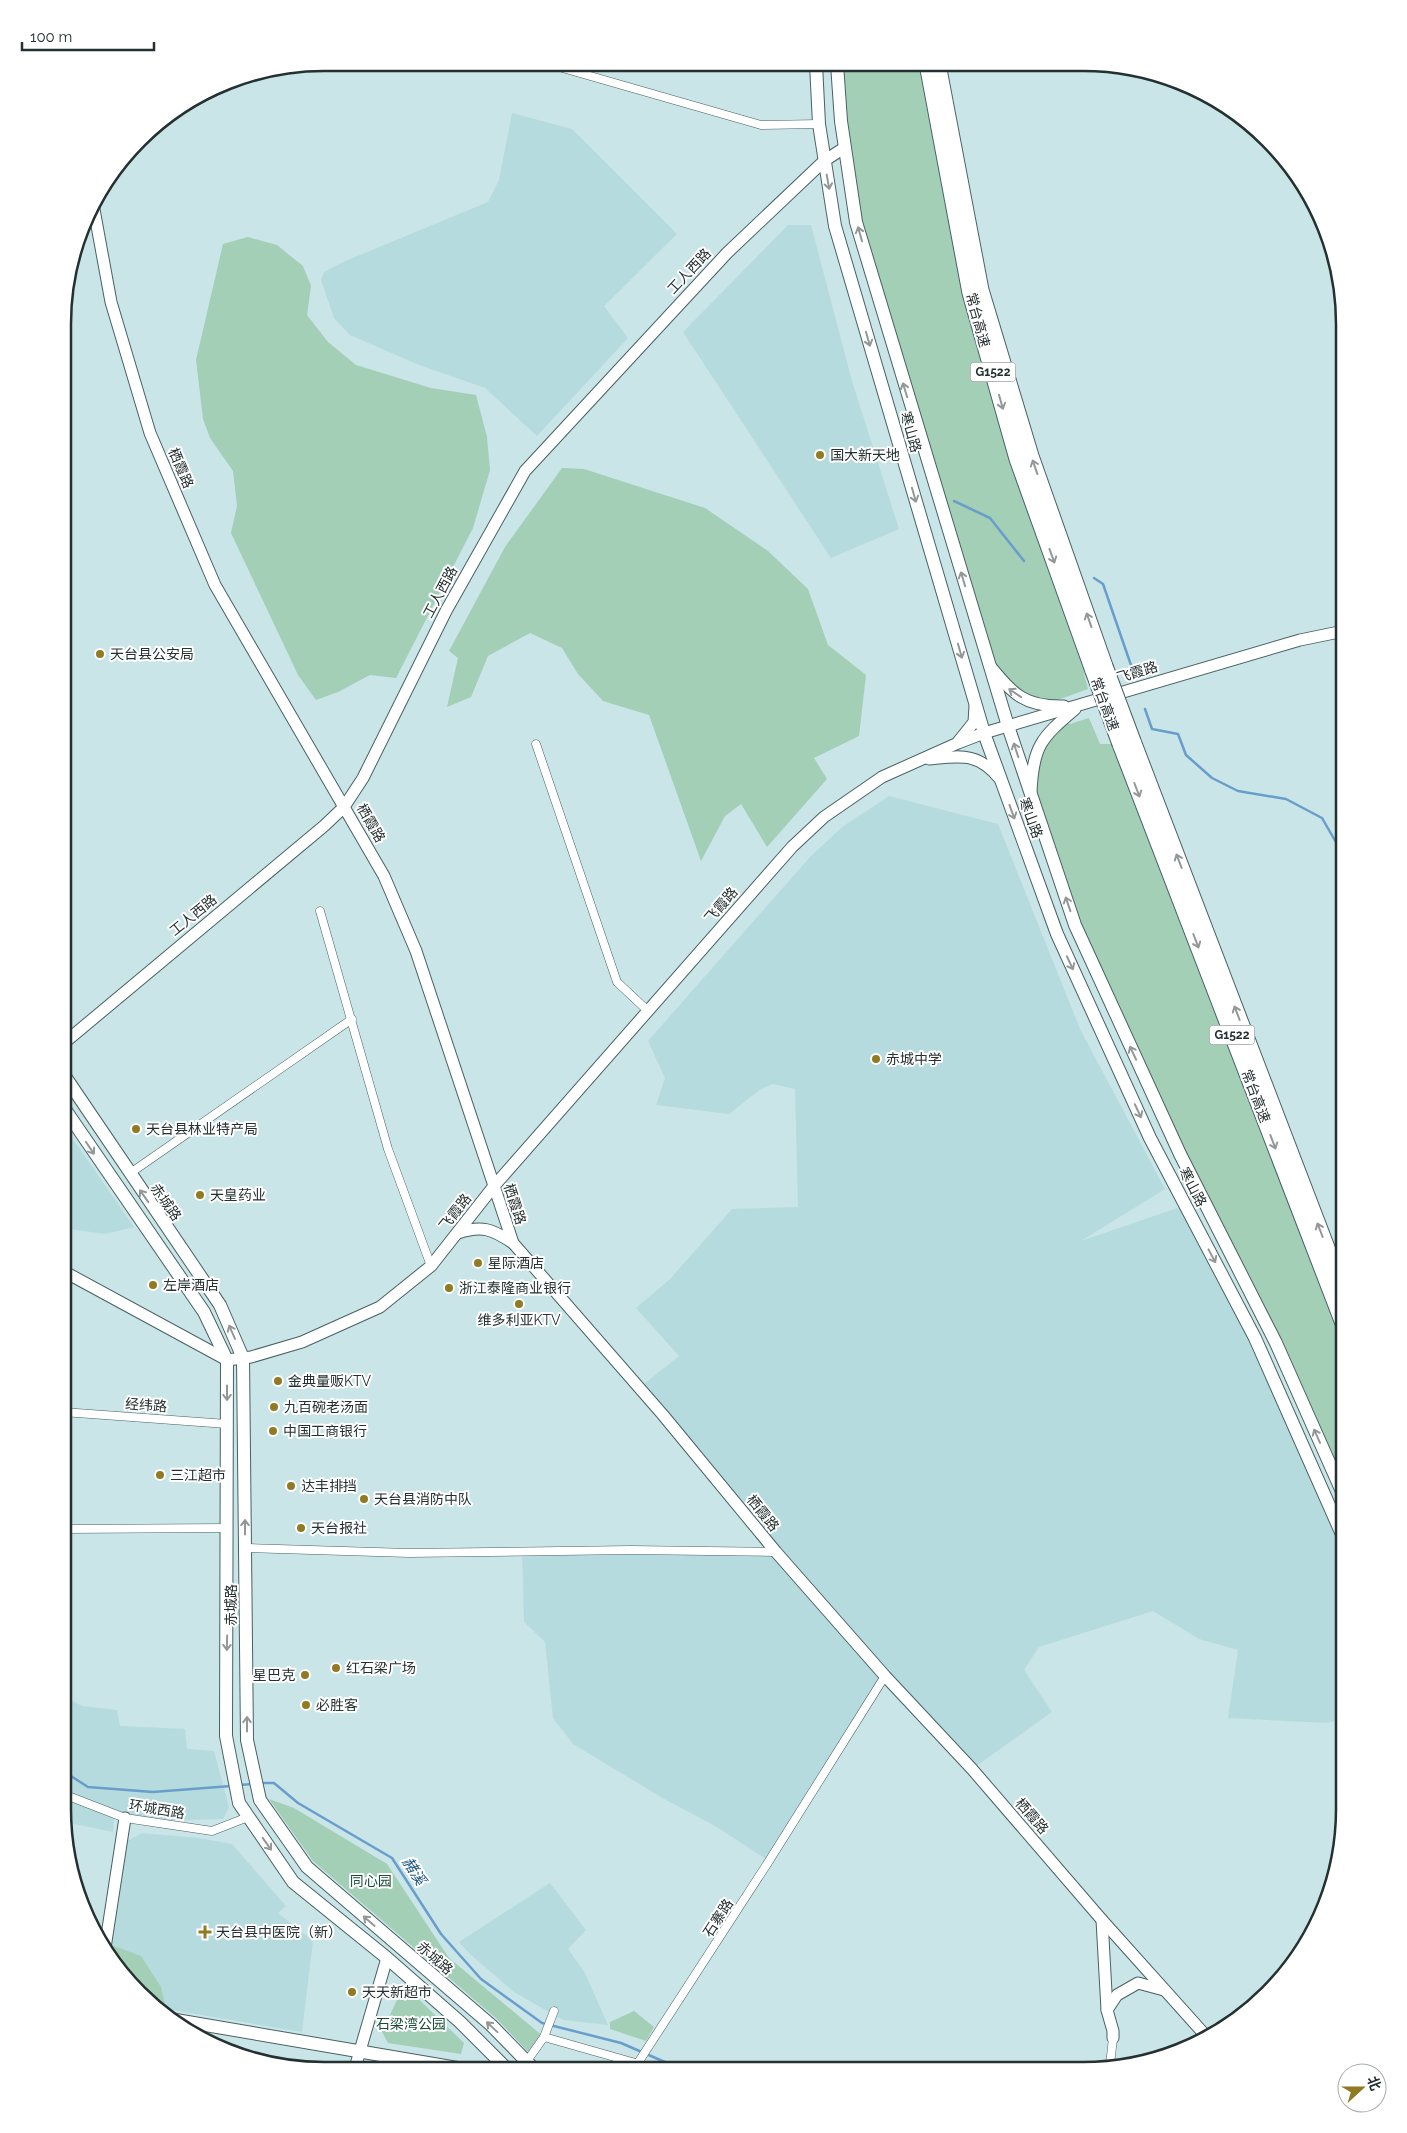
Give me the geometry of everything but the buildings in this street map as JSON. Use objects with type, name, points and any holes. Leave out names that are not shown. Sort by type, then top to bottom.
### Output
[{"type":"highway","name":"常台高速","points":[[928,71],[970,293],[1017,459],[1099,669],[1336,1305]]},
{"type":"highway","name":"常台高速","points":[[939,71],[981,290],[1031,456],[1099,669]]},
{"type":"highway","name":"常台高速","points":[[1126,742],[1336,1272]]},
{"type":"main road","name":"寒山路","points":[[816,71],[819,124],[835,226],[984,733],[1001,781],[1057,934],[1150,1138],[1255,1338],[1336,1521]]},
{"type":"main road","name":"寒山路","points":[[838,71],[844,148],[856,222],[1008,726],[1083,943],[1176,1145],[1276,1343],[1336,1478]]},
{"type":"main road","name":"工人西路","points":[[71,1037],[324,826],[344,806],[363,778],[446,611],[525,471],[727,253],[824,161],[844,148]]},
{"type":"main road","name":"栖霞路","points":[[95,216],[111,302],[150,433],[215,585],[384,876],[416,951],[512,1243],[663,1415],[776,1552],[885,1676],[972,1769],[1102,1920],[1202,2032]]},
{"type":"main road","name":"飞霞路","points":[[227,1360],[243,1358],[302,1342],[380,1307],[431,1266],[494,1186],[792,847],[824,817],[882,777],[984,733],[1300,640],[1336,633]]},
{"type":"main road","points":[[989,664],[1012,692],[1041,706],[1078,706]]},
{"type":"main road","points":[[958,743],[974,722],[976,705]]},
{"type":"main road","points":[[1031,796],[1032,770],[1040,742],[1078,706]]},
{"type":"main road","points":[[918,761],[954,756],[977,759],[991,768],[1001,781]]},
{"type":"main road","name":"赤城路","points":[[71,1086],[129,1174],[220,1305],[243,1358],[247,1740],[260,1800],[307,1867],[491,2026],[522,2062]]},
{"type":"main road","name":"赤城路","points":[[71,1118],[147,1232],[204,1312],[227,1360],[226,1736],[239,1803],[293,1882],[387,1958],[460,2022],[500,2062]]},
{"type":"main road","points":[[147,1232],[162,1222]]},
{"type":"main road","points":[[458,1233],[475,1228],[496,1231],[512,1243]]},
{"type":"main road","points":[[71,1275],[227,1360]]},
{"type":"main road","points":[[227,1611],[246,1611]]},
{"type":"main road","points":[[107,1938],[125,1818]]},
{"type":"main road","points":[[1102,1920],[1107,2010],[1114,2031],[1113,2038]]},
{"type":"main road","points":[[357,2062],[387,1958]]},
{"type":"main road","points":[[1107,2010],[1117,1994],[1138,1983],[1164,1990]]},
{"type":"main road","points":[[191,2023],[423,2062]]},
{"type":"street","points":[[573,71],[761,125],[819,124]]},
{"type":"street","points":[[536,744],[616,982],[648,1011]]},
{"type":"street","points":[[320,911],[388,1149],[431,1266]]},
{"type":"street","points":[[129,1174],[352,1019]]},
{"type":"street","name":"经纬路","points":[[71,1413],[227,1424]]},
{"type":"street","points":[[71,1529],[228,1528]]},
{"type":"street","points":[[245,1548],[409,1553],[631,1550],[776,1552]]},
{"type":"street","name":"石寨路","points":[[640,2062],[885,1676]]},
{"type":"street","name":"环城西路","points":[[71,1798],[125,1818],[212,1831],[248,1817]]},
{"type":"street","points":[[528,2062],[544,2037],[554,2011]]},
{"type":"street","name":"石寨路","points":[[544,2037],[622,2062]]},
{"type":"street","points":[[1111,2060],[1113,2038]]},
{"type":"shaded area","points":[[512,113],[572,129],[677,234],[604,306],[628,338],[537,436],[485,388],[419,365],[350,335],[334,318],[321,280],[324,272],[343,262],[488,202],[499,180]]},
{"type":"shaded area","name":"国大新天地","points":[[788,225],[811,225],[852,381],[899,529],[831,558],[683,332]]},
{"type":"shaded area","points":[[889,796],[998,824],[1080,1029],[1165,1189],[1081,1241],[1186,1205],[1336,1522],[1336,1721],[1326,1723],[1228,1718],[1238,1650],[1199,1639],[1153,1611],[1039,1647],[1024,1670],[1052,1712],[972,1769],[885,1676],[769,1861],[717,1827],[666,1800],[573,1744],[553,1718],[545,1642],[524,1622],[522,1551],[775,1552],[639,1388],[679,1356],[636,1308],[670,1279],[732,1209],[798,1207],[795,1089],[773,1084],[761,1089],[729,1114],[656,1105],[665,1078],[648,1041],[810,857],[842,827]]},
{"type":"shaded area","points":[[71,1136],[134,1227],[105,1234],[71,1229]]},
{"type":"shaded area","points":[[71,1700],[82,1706],[117,1710],[120,1726],[185,1729],[187,1749],[214,1751],[229,1807],[223,1819],[145,1821],[114,1817],[113,1832],[72,1823]]},
{"type":"shaded area","name":"天台县中医院（新）","points":[[142,1833],[199,1838],[232,1844],[286,1906],[278,1913],[313,1941],[302,2032],[171,2010],[165,2005],[160,1987],[115,1950],[107,1938],[123,1843]]},
{"type":"shaded area","points":[[550,1883],[586,1930],[568,1949],[585,1973],[608,2025],[563,2020],[514,1992],[471,1955],[459,1942]]},
{"type":"green space","points":[[838,71],[929,71],[1093,671],[1084,674],[1088,689],[1041,706],[1012,692],[989,665],[856,222]]},
{"type":"green space","points":[[248,237],[277,245],[303,266],[311,286],[307,315],[328,342],[356,365],[431,388],[476,395],[487,437],[490,470],[473,528],[396,678],[370,675],[338,692],[316,700],[298,675],[231,533],[237,506],[233,471],[210,438],[203,419],[196,360],[223,244]]},
{"type":"green space","points":[[562,468],[584,469],[705,508],[768,551],[808,589],[828,645],[866,675],[859,736],[814,758],[827,779],[767,847],[741,804],[725,816],[701,861],[649,715],[603,701],[578,674],[562,648],[530,633],[488,656],[471,697],[447,707],[458,658],[449,651],[505,547]]},
{"type":"green space","points":[[1089,718],[1100,744],[1120,744],[1336,1305],[1336,1479],[1126,1039],[1031,796],[1032,770],[1059,723],[1070,724]]},
{"type":"green space","name":"同心园","points":[[269,1799],[294,1808],[387,1864],[449,1958],[544,2037],[531,2055],[497,2019],[313,1861]]},
{"type":"green space","points":[[111,1945],[141,1956],[161,1987],[165,2005],[134,1976]]},
{"type":"green space","name":"石梁湾公园","points":[[404,1985],[464,2043],[461,2054],[388,2043],[382,2032]]},
{"type":"green space","points":[[634,2011],[654,2027],[646,2041],[610,2029],[610,2022]]},
{"type":"waterway","points":[[954,501],[990,518],[1024,561]]},
{"type":"waterway","points":[[1094,578],[1103,584],[1132,668]]},
{"type":"waterway","points":[[1145,709],[1152,729],[1178,734],[1186,755],[1212,778],[1238,791],[1286,799],[1322,818],[1336,842]]},
{"type":"waterway","name":"赭溪","points":[[71,1776],[88,1787],[153,1792],[231,1786]]},
{"type":"waterway","name":"赭溪","points":[[262,1783],[274,1783],[298,1803],[392,1858],[441,1934],[481,1979],[542,2023],[621,2043],[665,2062]]},
{"type":"waterway","name":"赭溪","points":[[239,1785],[254,1784]]},
{"type":"place","name":"国大新天地","points":[[820,455]]},
{"type":"place","name":"天台县公安局","points":[[100,654]]},
{"type":"place","name":"赤城中学","points":[[876,1059]]},
{"type":"place","name":"天台县林业特产局","points":[[136,1129]]},
{"type":"place","name":"天皇药业","points":[[200,1195]]},
{"type":"place","name":"星际酒店","points":[[478,1263]]},
{"type":"place","name":"左岸酒店","points":[[153,1285]]},
{"type":"place","name":"浙江泰隆商业银行","points":[[449,1288]]},
{"type":"place","name":"维多利亚KTV","points":[[519,1304]]},
{"type":"place","name":"金典量贩KTV","points":[[278,1381]]},
{"type":"place","name":"九百碗老汤面","points":[[274,1407]]},
{"type":"place","name":"中国工商银行","points":[[273,1431]]},
{"type":"place","name":"三江超市","points":[[160,1475]]},
{"type":"place","name":"达丰排挡","points":[[291,1486]]},
{"type":"place","name":"天台县消防中队","points":[[364,1499]]},
{"type":"place","name":"天台报社","points":[[301,1528]]},
{"type":"place","name":"红石梁广场","points":[[336,1668]]},
{"type":"place","name":"星巴克","points":[[305,1675]]},
{"type":"place","name":"必胜客","points":[[306,1705]]},
{"type":"place","name":"天台县中医院（新）","points":[[205,1932]]},
{"type":"place","name":"天天新超市","points":[[352,1992]]}]
